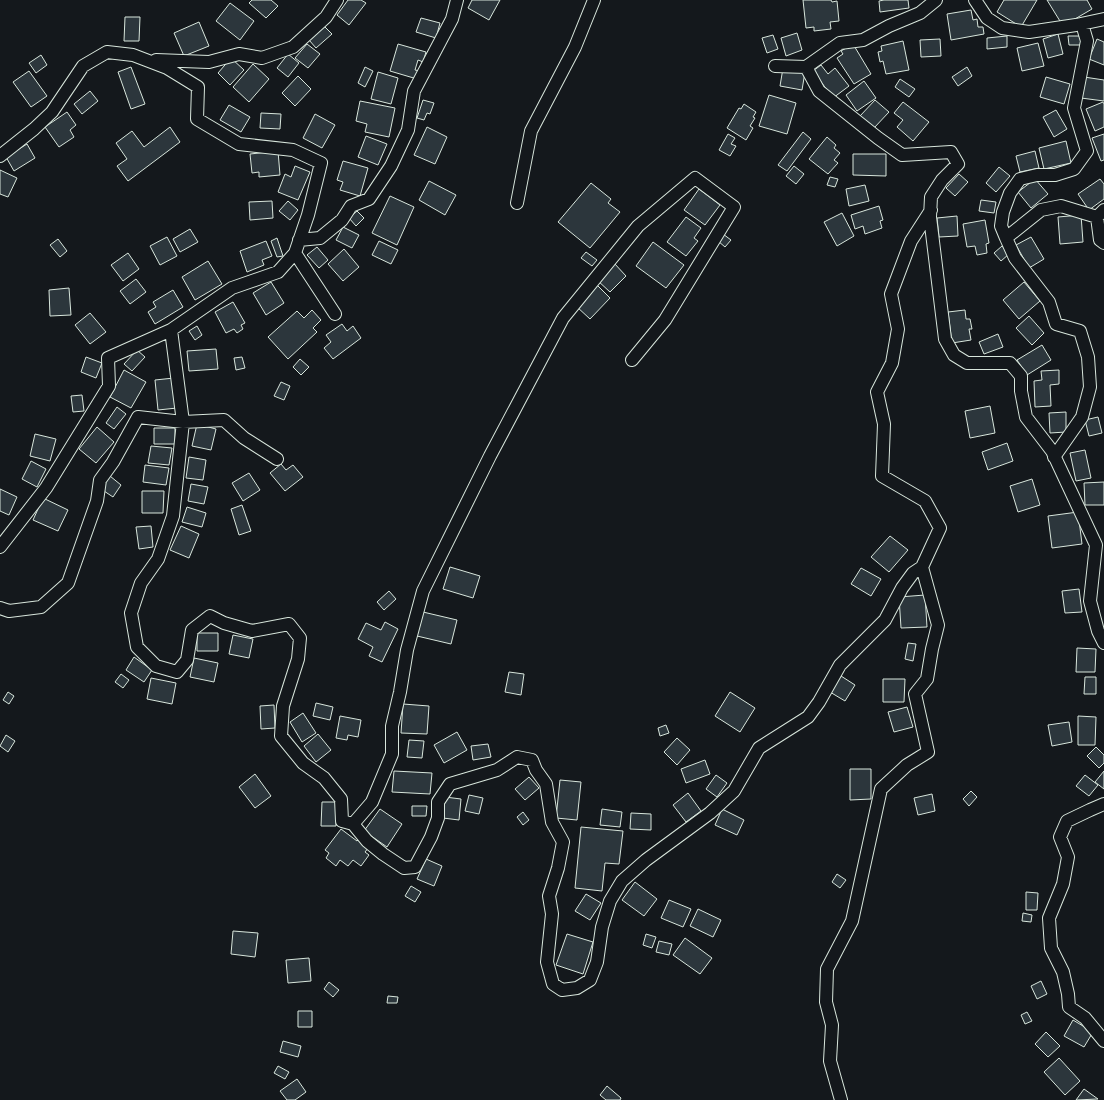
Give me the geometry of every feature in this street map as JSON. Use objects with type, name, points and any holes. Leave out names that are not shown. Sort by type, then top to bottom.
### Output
[{"type":"street","points":[[145,60],[209,62],[239,54],[262,58],[293,47],[326,17],[337,0]]},
{"type":"street","points":[[299,240],[320,238],[342,220],[351,206],[369,199],[391,166],[408,130],[414,91],[452,19],[457,0]]},
{"type":"street","points":[[517,203],[531,131],[575,47],[594,0]]},
{"type":"street","points":[[775,66],[806,67],[840,44],[863,40],[888,26],[920,13],[936,0]]},
{"type":"street","points":[[975,0],[987,18],[1002,28],[1029,32],[1104,19]]},
{"type":"street","points":[[1054,457],[1082,417],[1090,387],[1088,357],[1080,331],[1056,324],[1048,302],[1015,258],[1001,226],[1003,212],[1010,193],[1020,179],[1037,175],[1055,175],[1074,168],[1087,152],[1074,108],[1087,41],[1082,24]]},
{"type":"street","points":[[0,156],[52,112],[83,66],[106,52],[133,55],[167,68],[198,87],[197,119],[239,144],[293,150],[321,163],[308,215],[294,253],[278,272],[232,288],[171,330],[108,358],[109,386],[46,488],[0,547]]},
{"type":"street","points":[[806,67],[819,91],[902,155],[951,152],[958,164],[942,180],[931,197],[930,217],[945,339],[954,355],[967,363],[1010,363],[1021,376],[1021,391],[1026,417],[1052,451],[1096,546],[1090,601],[1098,631],[1104,643]]},
{"type":"street","points":[[353,824],[372,802],[392,754],[392,726],[407,650],[423,591],[481,473],[563,318],[638,226],[695,178],[734,207],[665,320],[632,360]]},
{"type":"street","points":[[1006,238],[1041,210],[1061,206],[1101,213],[1100,240],[1104,243]]},
{"type":"street","points":[[171,330],[183,422],[173,516],[158,559],[141,583],[131,613],[137,648],[156,666],[177,672],[187,660],[192,630],[210,616],[224,623],[252,631],[289,624],[300,638],[298,659],[283,706],[281,736],[303,763],[324,778],[341,799],[342,821],[353,824],[383,854],[404,868],[415,867],[431,837],[438,818],[438,802],[450,784],[497,770],[517,757],[532,760],[536,770],[546,784],[552,822],[563,842],[558,868],[549,896],[552,914],[547,962],[552,984],[562,990],[577,988],[590,980],[597,962],[602,927],[610,901],[622,881],[646,860],[710,813],[734,791],[759,748],[808,716],[820,702],[840,665],[884,620],[912,573],[922,567],[940,528],[925,500],[882,476],[884,424],[877,392],[892,362],[898,329],[891,294],[911,241],[931,210]]},
{"type":"street","points":[[294,253],[335,314]]},
{"type":"street","points":[[0,608],[9,611],[42,607],[68,583],[97,501],[100,480],[113,462],[138,418],[183,422],[224,420],[244,438],[277,460]]},
{"type":"street","points":[[841,1100],[830,1062],[832,1025],[826,1002],[827,969],[852,921],[881,789],[907,765],[928,752],[915,694],[927,679],[938,625],[922,567]]},
{"type":"street","points":[[1104,804],[1067,822],[1060,837],[1068,857],[1063,884],[1049,918],[1051,948],[1063,972],[1069,1007],[1085,1018],[1104,1041]]},
{"type":"building","points":[[252,0],[271,0],[278,6],[266,18],[249,3]]},
{"type":"building","points":[[348,0],[361,0],[366,3],[349,25],[337,15]]},
{"type":"building","points":[[472,0],[500,0],[489,20],[468,8]]},
{"type":"building","points":[[803,0],[837,1],[839,21],[830,22],[831,29],[814,31],[814,27],[806,28]]},
{"type":"building","points":[[908,0],[909,8],[880,12],[879,1]]},
{"type":"building","points":[[1004,0],[1037,0],[1021,27],[997,12]]},
{"type":"building","points":[[1047,0],[1087,0],[1092,9],[1063,26]]},
{"type":"building","points":[[230,3],[254,21],[240,40],[216,21]]},
{"type":"building","points":[[971,10],[973,20],[977,19],[978,27],[983,27],[984,34],[951,40],[947,14]]},
{"type":"building","points":[[125,17],[140,17],[139,41],[124,41]]},
{"type":"building","points":[[421,18],[440,23],[436,38],[416,32]]},
{"type":"building","points":[[199,22],[209,46],[184,56],[174,33]]},
{"type":"building","points":[[324,26],[332,34],[316,48],[309,40]]},
{"type":"building","points":[[797,33],[802,50],[786,56],[781,38]]},
{"type":"building","points":[[1058,34],[1063,54],[1048,58],[1043,39]]},
{"type":"building","points":[[773,35],[778,49],[767,53],[762,38]]},
{"type":"building","points":[[1007,36],[1007,47],[987,49],[987,38]]},
{"type":"building","points":[[1068,36],[1081,36],[1081,45],[1069,45]]},
{"type":"building","points":[[940,39],[941,56],[921,57],[920,40]]},
{"type":"building","points":[[1097,39],[1104,42],[1104,65],[1089,59]]},
{"type":"building","points":[[903,41],[909,70],[886,74],[883,61],[880,62],[878,52],[882,51],[881,46]]},
{"type":"building","points":[[1038,43],[1044,66],[1022,71],[1017,48]]},
{"type":"building","points":[[307,44],[320,54],[308,68],[295,58]]},
{"type":"building","points":[[398,44],[426,52],[423,62],[418,60],[415,70],[420,71],[417,79],[390,71]]},
{"type":"building","points":[[853,44],[871,74],[854,84],[837,58],[843,54],[841,51]]},
{"type":"building","points":[[288,54],[299,63],[288,77],[277,68]]},
{"type":"building","points":[[41,55],[47,65],[36,73],[29,63]]},
{"type":"building","points":[[231,58],[244,70],[230,85],[218,73]]},
{"type":"building","points":[[253,64],[269,79],[249,102],[233,87]]},
{"type":"building","points":[[821,65],[828,74],[835,68],[849,86],[833,98],[813,71]]},
{"type":"building","points":[[131,67],[145,104],[131,109],[118,72]]},
{"type":"building","points":[[365,67],[373,71],[365,87],[358,83]]},
{"type":"building","points":[[967,67],[972,76],[958,86],[952,77]]},
{"type":"building","points":[[783,68],[805,72],[802,90],[780,86]]},
{"type":"building","points":[[29,71],[47,96],[31,107],[13,82]]},
{"type":"building","points":[[378,72],[398,78],[391,104],[371,99]]},
{"type":"building","points":[[298,76],[311,89],[295,106],[282,93]]},
{"type":"building","points":[[1046,77],[1070,84],[1064,104],[1040,97]]},
{"type":"building","points":[[1084,77],[1104,80],[1104,101],[1081,98]]},
{"type":"building","points":[[900,79],[915,89],[909,97],[895,87]]},
{"type":"building","points":[[864,81],[876,98],[857,111],[846,95]]},
{"type":"building","points":[[90,91],[98,101],[82,114],[74,104]]},
{"type":"building","points":[[769,95],[796,103],[787,134],[759,126]]},
{"type":"building","points":[[423,100],[434,103],[430,114],[427,113],[424,120],[417,118]]},
{"type":"building","points":[[875,100],[889,112],[874,128],[860,116]]},
{"type":"building","points":[[360,101],[395,108],[389,137],[365,132],[367,124],[356,121]]},
{"type":"building","points":[[903,102],[929,122],[913,141],[897,127],[903,120],[894,113]]},
{"type":"building","points":[[1103,102],[1104,127],[1095,131],[1086,109]]},
{"type":"building","points":[[744,104],[756,112],[750,126],[753,128],[746,140],[727,128],[739,108],[741,109]]},
{"type":"building","points":[[229,105],[250,117],[241,132],[220,120]]},
{"type":"building","points":[[1056,110],[1067,129],[1054,137],[1043,117]]},
{"type":"building","points":[[67,112],[76,125],[70,130],[74,137],[59,147],[45,127]]},
{"type":"building","points":[[261,113],[281,114],[280,129],[260,128]]},
{"type":"building","points":[[315,114],[335,125],[322,148],[303,138]]},
{"type":"building","points":[[170,127],[180,142],[128,181],[117,166],[127,159],[116,143],[132,131],[144,147]]},
{"type":"building","points":[[427,127],[447,137],[435,164],[414,155]]},
{"type":"building","points":[[803,132],[811,139],[787,171],[778,165]]},
{"type":"building","points":[[728,134],[735,138],[731,144],[736,146],[730,156],[719,150]]},
{"type":"building","points":[[1104,134],[1104,160],[1101,161],[1092,138]]},
{"type":"building","points":[[366,136],[387,144],[378,165],[358,157]]},
{"type":"building","points":[[827,137],[836,145],[834,148],[840,153],[834,160],[838,163],[828,174],[809,159]]},
{"type":"building","points":[[1066,141],[1071,163],[1044,169],[1039,148]]},
{"type":"building","points":[[27,144],[35,158],[14,171],[6,157]]},
{"type":"building","points":[[278,151],[280,175],[259,177],[259,172],[252,173],[250,154]]},
{"type":"building","points":[[1035,151],[1039,168],[1020,172],[1016,156]]},
{"type":"building","points":[[853,154],[886,154],[886,176],[853,175]]},
{"type":"building","points":[[343,161],[368,168],[360,196],[340,190],[343,182],[337,180]]},
{"type":"building","points":[[295,166],[310,172],[298,200],[278,192],[285,174],[291,177]]},
{"type":"building","points":[[794,166],[804,174],[796,184],[786,176]]},
{"type":"building","points":[[999,167],[1010,176],[996,192],[986,183]]},
{"type":"building","points":[[0,170],[17,178],[8,197],[0,194]]},
{"type":"building","points":[[959,174],[968,182],[955,196],[946,188]]},
{"type":"building","points":[[830,177],[838,179],[835,187],[827,185]]},
{"type":"building","points":[[1035,179],[1048,194],[1031,208],[1018,192]]},
{"type":"building","points":[[1100,179],[1104,184],[1104,199],[1089,210],[1078,194]]},
{"type":"building","points":[[429,181],[456,195],[445,215],[419,200]]},
{"type":"building","points":[[591,183],[611,199],[608,203],[620,212],[590,248],[558,222]]},
{"type":"building","points":[[865,185],[869,201],[849,206],[846,189]]},
{"type":"building","points":[[699,189],[720,205],[705,225],[684,210]]},
{"type":"building","points":[[390,196],[414,207],[397,245],[372,233]]},
{"type":"building","points":[[981,200],[996,202],[994,213],[979,211]]},
{"type":"building","points":[[272,201],[273,218],[250,220],[249,202]]},
{"type":"building","points":[[288,201],[298,210],[290,220],[279,211]]},
{"type":"building","points":[[879,206],[883,220],[880,221],[882,228],[865,234],[863,226],[855,229],[851,215]]},
{"type":"building","points":[[357,211],[364,218],[356,226],[349,218]]},
{"type":"building","points":[[842,213],[854,236],[837,246],[824,222]]},
{"type":"building","points":[[1081,215],[1083,242],[1060,244],[1058,217]]},
{"type":"building","points":[[957,216],[958,236],[939,237],[937,218]]},
{"type":"building","points":[[686,217],[701,228],[694,238],[698,241],[686,256],[667,242]]},
{"type":"building","points":[[985,220],[989,243],[986,244],[987,253],[977,255],[975,246],[967,247],[963,224]]},
{"type":"building","points":[[343,227],[359,235],[352,248],[336,240]]},
{"type":"building","points":[[190,229],[198,242],[180,252],[173,239]]},
{"type":"building","points":[[723,234],[731,240],[725,247],[718,241]]},
{"type":"building","points":[[167,237],[177,256],[160,265],[150,246]]},
{"type":"building","points":[[1031,237],[1044,259],[1029,268],[1016,245]]},
{"type":"building","points":[[277,238],[283,256],[277,257],[271,241]]},
{"type":"building","points":[[58,239],[67,251],[60,257],[50,245]]},
{"type":"building","points":[[266,241],[272,256],[262,260],[264,265],[247,272],[240,251]]},
{"type":"building","points":[[379,241],[398,250],[391,264],[372,255]]},
{"type":"building","points":[[653,242],[684,265],[666,288],[636,266]]},
{"type":"building","points":[[1002,246],[1009,254],[1001,261],[994,253]]},
{"type":"building","points":[[317,247],[328,260],[319,268],[307,255]]},
{"type":"building","points":[[344,249],[359,267],[343,281],[328,264]]},
{"type":"building","points":[[586,252],[597,260],[592,266],[581,258]]},
{"type":"building","points":[[128,253],[139,269],[123,281],[111,265]]},
{"type":"building","points":[[208,261],[222,284],[195,300],[182,277]]},
{"type":"building","points":[[614,263],[626,276],[610,292],[597,280]]},
{"type":"building","points":[[136,279],[146,292],[130,304],[120,291]]},
{"type":"building","points":[[271,282],[284,303],[266,315],[253,293]]},
{"type":"building","points":[[1024,282],[1040,301],[1019,319],[1003,300]]},
{"type":"building","points":[[597,285],[610,298],[590,319],[576,306]]},
{"type":"building","points":[[69,288],[71,315],[50,316],[49,290]]},
{"type":"building","points":[[173,290],[183,307],[155,324],[148,312],[156,307],[153,302]]},
{"type":"building","points":[[233,302],[245,323],[241,325],[243,329],[237,333],[234,329],[226,333],[215,312]]},
{"type":"building","points":[[312,310],[321,320],[313,328],[317,332],[288,359],[268,337],[297,311],[304,318]]},
{"type":"building","points":[[965,310],[966,319],[970,319],[972,329],[969,329],[971,340],[952,343],[948,312]]},
{"type":"building","points":[[90,313],[106,332],[90,344],[75,325]]},
{"type":"building","points":[[1029,316],[1044,333],[1032,345],[1016,328]]},
{"type":"building","points":[[342,324],[347,331],[353,326],[361,338],[333,359],[324,348],[331,342],[326,335]]},
{"type":"building","points":[[197,326],[202,335],[195,340],[189,331]]},
{"type":"building","points":[[998,334],[1003,347],[984,354],[979,342]]},
{"type":"building","points":[[1042,345],[1051,360],[1027,375],[1017,360]]},
{"type":"building","points":[[216,349],[218,369],[189,371],[187,351]]},
{"type":"building","points":[[137,350],[145,357],[132,371],[124,364]]},
{"type":"building","points":[[86,357],[102,363],[96,378],[81,372]]},
{"type":"building","points":[[242,357],[245,368],[236,370],[234,358]]},
{"type":"building","points":[[300,359],[309,367],[301,375],[293,367]]},
{"type":"building","points":[[124,370],[146,382],[131,408],[110,397]]},
{"type":"building","points":[[1059,370],[1059,384],[1050,385],[1051,406],[1035,407],[1034,381],[1042,380],[1041,371]]},
{"type":"building","points":[[174,378],[177,408],[158,410],[155,380]]},
{"type":"building","points":[[281,382],[290,386],[284,400],[274,396]]},
{"type":"building","points":[[82,395],[84,411],[73,412],[71,396]]},
{"type":"building","points":[[990,406],[995,433],[970,438],[965,411]]},
{"type":"building","points":[[117,407],[126,414],[114,429],[106,423]]},
{"type":"building","points":[[1066,412],[1066,432],[1050,433],[1049,413]]},
{"type":"building","points":[[1098,417],[1102,433],[1089,436],[1085,420]]},
{"type":"building","points":[[197,424],[216,429],[211,450],[192,446]]},
{"type":"building","points":[[97,427],[114,442],[96,463],[79,449]]},
{"type":"building","points":[[154,428],[175,428],[175,444],[154,444]]},
{"type":"building","points":[[35,434],[56,439],[50,461],[30,456]]},
{"type":"building","points":[[1007,443],[1013,461],[988,470],[982,452]]},
{"type":"building","points":[[151,446],[172,448],[169,465],[148,463]]},
{"type":"building","points":[[1085,450],[1091,478],[1076,481],[1070,453]]},
{"type":"building","points":[[189,457],[206,460],[203,480],[186,478]]},
{"type":"building","points":[[31,461],[46,469],[37,487],[22,479]]},
{"type":"building","points":[[281,464],[286,470],[293,465],[303,477],[285,491],[270,473]]},
{"type":"building","points":[[145,465],[169,468],[166,485],[143,482]]},
{"type":"building","points":[[249,473],[260,490],[243,501],[232,483]]},
{"type":"building","points":[[110,476],[121,485],[113,497],[101,489]]},
{"type":"building","points":[[1032,479],[1040,505],[1018,512],[1010,486]]},
{"type":"building","points":[[1104,482],[1104,505],[1085,505],[1084,483]]},
{"type":"building","points":[[191,484],[208,487],[204,504],[188,501]]},
{"type":"building","points":[[0,489],[17,497],[9,515],[0,511]]},
{"type":"building","points":[[142,491],[164,491],[163,513],[142,513]]},
{"type":"building","points":[[43,498],[68,510],[58,531],[33,520]]},
{"type":"building","points":[[242,505],[251,531],[239,535],[231,509]]},
{"type":"building","points":[[187,507],[206,513],[202,527],[182,522]]},
{"type":"building","points":[[1078,512],[1082,544],[1052,548],[1048,516]]},
{"type":"building","points":[[151,526],[153,547],[139,549],[136,527]]},
{"type":"building","points":[[181,526],[199,534],[189,558],[170,550]]},
{"type":"building","points":[[890,536],[908,550],[889,572],[871,557]]},
{"type":"building","points":[[450,567],[480,576],[473,598],[443,589]]},
{"type":"building","points":[[861,568],[881,579],[871,596],[851,584]]},
{"type":"building","points":[[1079,589],[1082,612],[1065,613],[1062,591]]},
{"type":"building","points":[[389,591],[396,599],[384,610],[377,602]]},
{"type":"building","points":[[925,595],[927,627],[901,628],[899,597]]},
{"type":"building","points":[[423,612],[457,620],[451,644],[417,636]]},
{"type":"building","points":[[385,622],[398,629],[382,662],[369,656],[373,647],[358,639],[366,623],[381,630]]},
{"type":"building","points":[[197,633],[218,633],[218,651],[197,651]]},
{"type":"building","points":[[233,635],[253,639],[249,658],[229,654]]},
{"type":"building","points":[[908,643],[916,644],[913,661],[905,659]]},
{"type":"building","points":[[1077,648],[1096,649],[1095,672],[1076,672]]},
{"type":"building","points":[[134,657],[152,670],[144,682],[126,670]]},
{"type":"building","points":[[194,658],[218,663],[214,682],[190,677]]},
{"type":"building","points":[[509,672],[524,674],[521,695],[505,692]]},
{"type":"building","points":[[121,674],[129,680],[123,688],[115,682]]},
{"type":"building","points":[[841,676],[855,685],[845,701],[830,692]]},
{"type":"building","points":[[1085,677],[1096,677],[1096,694],[1084,694]]},
{"type":"building","points":[[151,678],[176,683],[172,704],[147,699]]},
{"type":"building","points":[[883,679],[905,679],[904,702],[883,702]]},
{"type":"building","points":[[8,692],[14,696],[9,704],[3,700]]},
{"type":"building","points":[[730,692],[755,708],[740,732],[715,716]]},
{"type":"building","points":[[316,703],[333,707],[330,720],[313,716]]},
{"type":"building","points":[[403,704],[429,706],[427,734],[401,733]]},
{"type":"building","points":[[274,705],[275,728],[261,729],[260,706]]},
{"type":"building","points":[[907,707],[913,727],[894,732],[888,712]]},
{"type":"building","points":[[303,713],[316,733],[302,742],[290,722]]},
{"type":"building","points":[[340,716],[361,720],[358,737],[348,735],[347,740],[336,738]]},
{"type":"building","points":[[1078,716],[1096,717],[1095,745],[1078,745]]},
{"type":"building","points":[[1069,722],[1072,742],[1052,746],[1048,725]]},
{"type":"building","points":[[666,725],[669,733],[660,736],[658,728]]},
{"type":"building","points":[[457,732],[467,750],[444,763],[434,745]]},
{"type":"building","points":[[318,734],[331,750],[316,762],[304,746]]},
{"type":"building","points":[[6,735],[15,741],[8,752],[0,746]]},
{"type":"building","points":[[677,738],[690,750],[677,765],[664,752]]},
{"type":"building","points":[[409,740],[424,741],[422,758],[407,757]]},
{"type":"building","points":[[488,744],[491,757],[473,760],[471,746]]},
{"type":"building","points":[[1096,747],[1104,755],[1104,763],[1099,768],[1087,756]]},
{"type":"building","points":[[705,760],[710,774],[686,783],[681,769]]},
{"type":"building","points":[[850,769],[871,769],[871,799],[850,800]]},
{"type":"building","points":[[394,771],[432,773],[430,794],[392,792]]},
{"type":"building","points":[[1104,771],[1104,789],[1095,782]]},
{"type":"building","points":[[255,774],[271,796],[255,808],[239,787]]},
{"type":"building","points":[[716,775],[727,783],[717,797],[706,789]]},
{"type":"building","points":[[1085,775],[1098,785],[1089,796],[1076,786]]},
{"type":"building","points":[[529,777],[539,788],[525,800],[515,789]]},
{"type":"building","points":[[560,780],[581,782],[577,820],[556,818]]},
{"type":"building","points":[[971,791],[977,797],[969,806],[963,799]]},
{"type":"building","points":[[688,793],[701,811],[686,822],[673,805]]},
{"type":"building","points":[[932,794],[935,811],[918,815],[914,798]]},
{"type":"building","points":[[469,795],[483,798],[479,814],[465,811]]},
{"type":"building","points":[[445,797],[461,799],[459,820],[443,818]]},
{"type":"building","points":[[322,802],[336,802],[336,826],[321,826]]},
{"type":"building","points":[[412,806],[427,806],[426,816],[412,816]]},
{"type":"building","points":[[380,809],[402,824],[387,847],[364,831]]},
{"type":"building","points":[[602,809],[622,812],[620,827],[600,825]]},
{"type":"building","points":[[722,809],[744,820],[737,835],[715,825]]},
{"type":"building","points":[[523,812],[529,820],[523,825],[517,817]]},
{"type":"building","points":[[631,813],[651,814],[651,830],[630,829]]},
{"type":"building","points":[[581,827],[623,831],[619,864],[605,863],[602,891],[575,888]]},
{"type":"building","points":[[341,829],[369,847],[365,852],[369,855],[361,866],[353,860],[348,866],[340,860],[336,866],[326,858],[329,853],[325,850]]},
{"type":"building","points":[[426,859],[442,866],[434,886],[417,879]]},
{"type":"building","points":[[837,874],[846,880],[840,888],[832,882]]},
{"type":"building","points":[[635,882],[657,899],[644,916],[622,900]]},
{"type":"building","points":[[411,886],[421,892],[415,902],[405,896]]},
{"type":"building","points":[[1026,892],[1038,893],[1037,910],[1026,910]]},
{"type":"building","points":[[586,894],[601,903],[590,920],[575,911]]},
{"type":"building","points":[[669,900],[691,909],[683,927],[661,918]]},
{"type":"building","points":[[698,909],[721,920],[713,937],[690,926]]},
{"type":"building","points":[[1023,913],[1032,915],[1031,922],[1022,921]]},
{"type":"building","points":[[233,931],[258,933],[255,957],[231,954]]},
{"type":"building","points":[[567,934],[593,942],[583,974],[556,965]]},
{"type":"building","points":[[646,934],[656,937],[652,948],[643,945]]},
{"type":"building","points":[[685,938],[712,958],[700,974],[673,955]]},
{"type":"building","points":[[659,941],[672,944],[669,955],[656,952]]},
{"type":"building","points":[[309,958],[311,981],[288,983],[286,960]]},
{"type":"building","points":[[1041,981],[1047,994],[1037,999],[1031,986]]},
{"type":"building","points":[[329,982],[339,990],[333,997],[324,989]]},
{"type":"building","points":[[388,996],[398,997],[397,1003],[387,1003]]},
{"type":"building","points":[[298,1011],[312,1011],[312,1027],[298,1027]]},
{"type":"building","points":[[1027,1012],[1032,1021],[1025,1024],[1021,1015]]},
{"type":"building","points":[[1073,1020],[1093,1032],[1084,1047],[1064,1036]]},
{"type":"building","points":[[1046,1032],[1060,1046],[1048,1057],[1035,1044]]},
{"type":"building","points":[[283,1041],[301,1046],[298,1057],[280,1052]]},
{"type":"building","points":[[1059,1058],[1080,1081],[1065,1095],[1044,1072]]},
{"type":"building","points":[[278,1066],[289,1072],[285,1079],[274,1073]]},
{"type":"building","points":[[297,1079],[306,1092],[295,1100],[287,1100],[280,1091]]},
{"type":"building","points":[[607,1086],[621,1098],[620,1100],[606,1100],[600,1095]]},
{"type":"building","points":[[1084,1089],[1098,1099],[1076,1100]]}]
